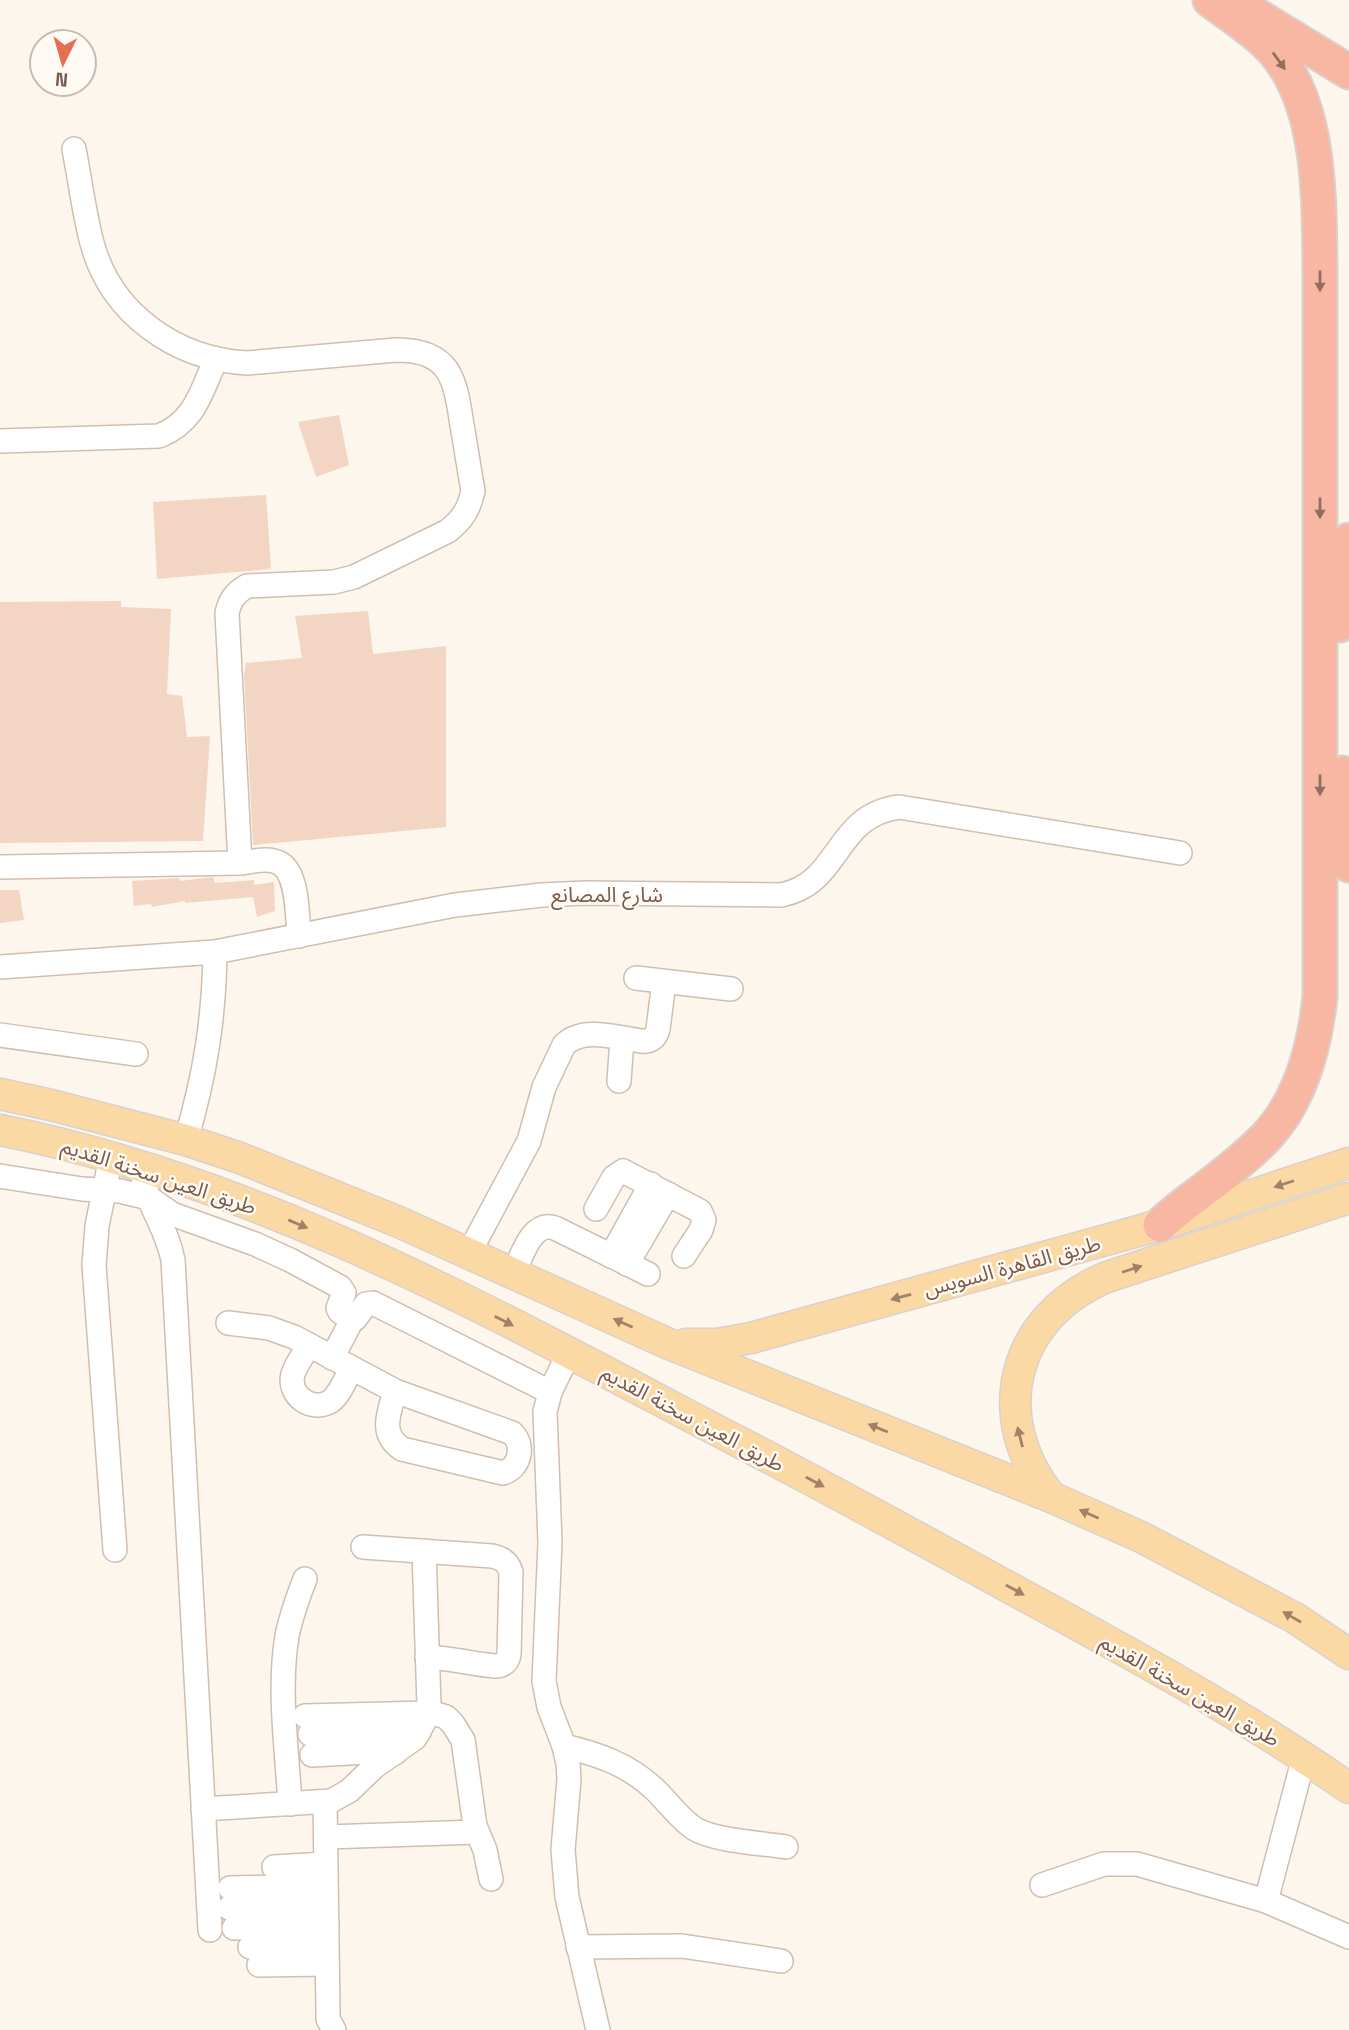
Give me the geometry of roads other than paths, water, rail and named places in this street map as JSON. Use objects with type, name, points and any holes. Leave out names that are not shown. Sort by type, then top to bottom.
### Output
[{"type":"highway","points":[[1160,1225],[1242,1159],[1277,1123],[1308,1060],[1320,996],[1320,231],[1316,166],[1304,108],[1285,68],[1267,44],[1210,0]]},
{"type":"highway","points":[[1231,0],[1349,72]]},
{"type":"highway","points":[[1349,540],[1341,606],[1340,673],[1343,827],[1349,864]]},
{"type":"main road","name":"طريق العين سخنة القديم","points":[[0,1094],[186,1140],[289,1177],[399,1222],[669,1343],[1051,1497],[1141,1537],[1295,1618],[1349,1654]]},
{"type":"main road","name":"طريق العين سخنة القديم","points":[[0,1130],[43,1138],[192,1182],[381,1259],[569,1353],[814,1481],[1112,1643],[1304,1757],[1349,1788]]},
{"type":"main road","name":"طريق القاهرة السويس","points":[[669,1343],[717,1344],[751,1338],[1160,1225],[1349,1163]]},
{"type":"main road","name":"طريق القاهرة السويس","points":[[1051,1497],[1030,1468],[1015,1417],[1017,1381],[1025,1355],[1037,1331],[1048,1317],[1075,1293],[1107,1278],[1349,1198]]},
{"type":"street","points":[[74,149],[92,245],[106,280],[129,310],[159,334],[186,350],[216,359],[247,363],[415,350],[433,357],[447,370],[456,387],[473,491],[470,507],[461,521],[448,531],[354,577],[334,582],[247,586],[237,592],[230,601],[228,613],[240,863]]},
{"type":"street","points":[[0,441],[159,436],[171,431],[189,416],[216,359]]},
{"type":"street","name":"شارع المصانع","points":[[0,967],[215,952],[455,905],[542,895],[585,892],[770,895],[792,893],[801,890],[818,877],[840,845],[860,824],[878,812],[899,807],[1180,853]]},
{"type":"street","points":[[0,867],[240,863],[273,860],[280,862],[290,872],[299,936]]},
{"type":"street","points":[[186,1140],[206,1062],[215,952]]},
{"type":"street","points":[[636,978],[731,989]]},
{"type":"street","points":[[468,1253],[529,1140],[544,1087],[564,1045],[584,1034],[650,1040],[657,1034],[664,982]]},
{"type":"street","points":[[0,1035],[136,1054]]},
{"type":"street","points":[[619,1081],[622,1039]]},
{"type":"street","points":[[111,1157],[95,1247],[94,1274],[115,1550]]},
{"type":"street","points":[[142,1166],[149,1198],[164,1230],[173,1260],[210,1930]]},
{"type":"street","points":[[596,1209],[614,1177],[620,1172],[627,1172],[660,1189],[700,1211],[704,1220],[701,1230],[684,1256]]},
{"type":"street","points":[[0,1176],[149,1198],[172,1214],[255,1244],[342,1288],[344,1293],[338,1307],[346,1315],[357,1318],[366,1304],[373,1303],[550,1392]]},
{"type":"street","points":[[619,1260],[660,1189]]},
{"type":"street","points":[[513,1274],[533,1234],[545,1226],[555,1228],[648,1274]]},
{"type":"street","points":[[328,1356],[346,1315]]},
{"type":"street","points":[[228,1323],[269,1328],[395,1391],[512,1433],[520,1445],[516,1464],[503,1473],[402,1449],[395,1445],[387,1432],[387,1417],[395,1391]]},
{"type":"street","points":[[569,1353],[550,1392],[545,1412],[551,1542],[544,1668],[549,1707],[564,1746],[569,1779],[563,1850],[567,1897],[598,2030]]},
{"type":"street","points":[[363,1547],[497,1557],[506,1563],[511,1572],[509,1654],[506,1661],[495,1666],[467,1664],[451,1658],[427,1657]]},
{"type":"street","points":[[203,1810],[325,1802],[341,1797],[374,1767],[415,1738],[423,1723],[429,1699],[424,1551]]},
{"type":"street","points":[[290,1804],[284,1664],[292,1616],[305,1579]]},
{"type":"street","points":[[395,1754],[368,1752],[309,1735],[423,1723],[436,1714],[446,1717],[463,1740],[471,1805],[491,1879]]},
{"type":"street","points":[[564,1746],[605,1758],[631,1770],[653,1787],[688,1824],[704,1833],[786,1847]]},
{"type":"street","points":[[1266,1901],[1304,1757]]},
{"type":"street","points":[[325,1802],[328,2019],[334,2030]]},
{"type":"street","points":[[326,1837],[477,1832]]},
{"type":"street","points":[[1042,1885],[1094,1866],[1136,1864],[1266,1901],[1349,1937]]},
{"type":"street","points":[[274,1867],[327,1914]]},
{"type":"street","points":[[327,1914],[231,1908],[327,1914]]},
{"type":"street","points":[[254,1956],[327,1914]]},
{"type":"street","points":[[578,1947],[682,1946],[780,1961]]}]
